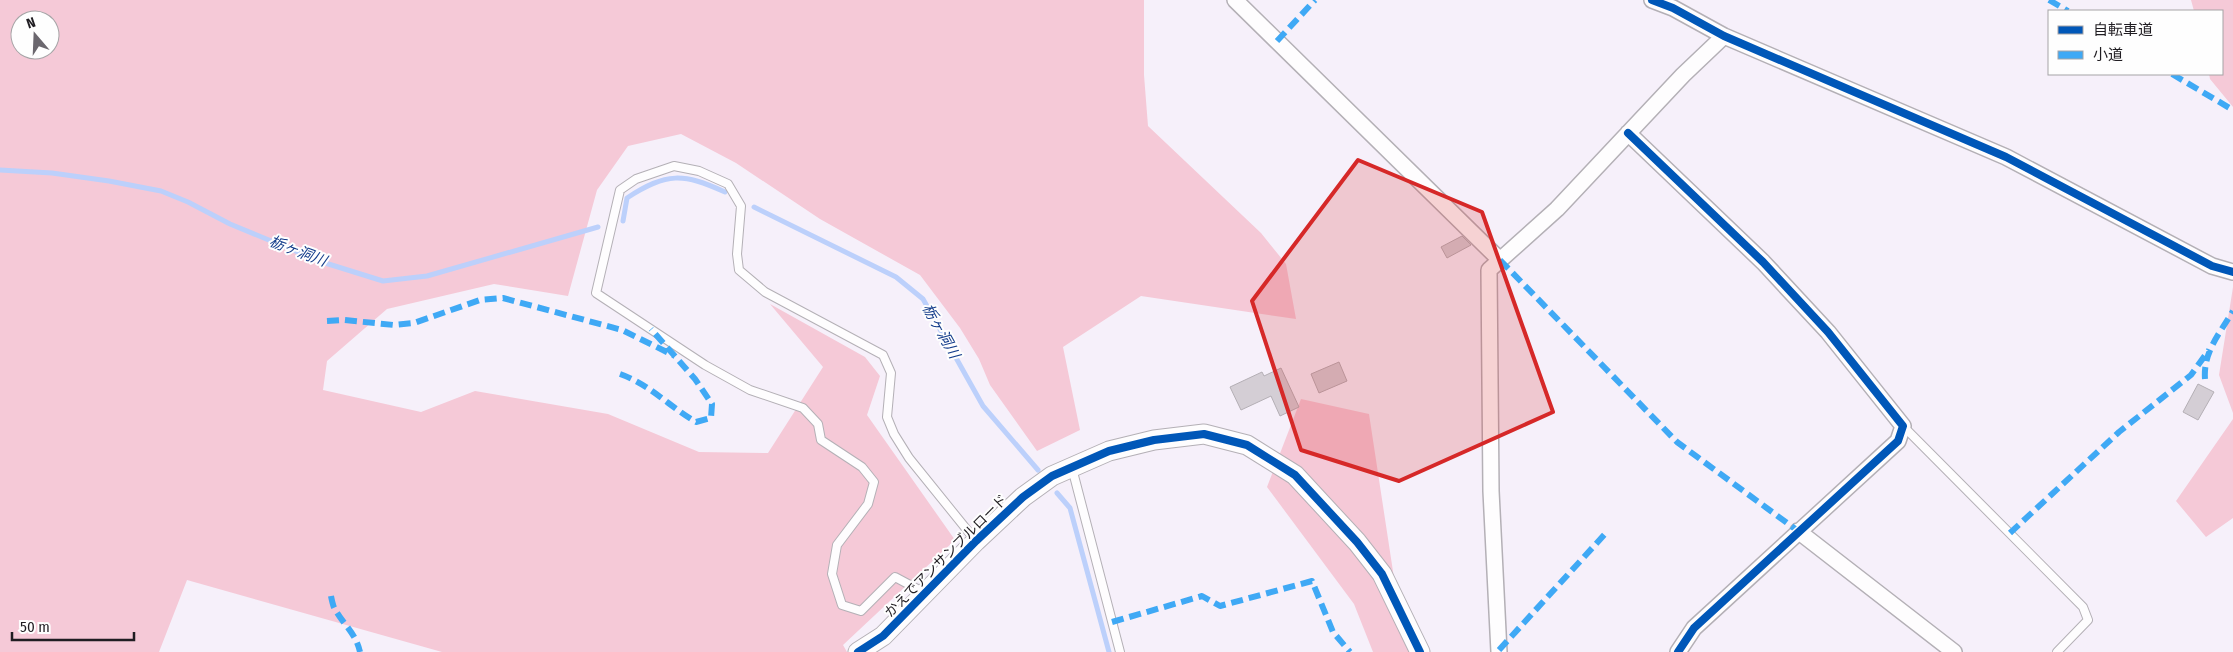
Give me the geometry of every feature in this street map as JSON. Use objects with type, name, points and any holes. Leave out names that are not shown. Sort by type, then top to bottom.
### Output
[{"type":"street","points":[[1235,0],[1500,260]]},
{"type":"street","points":[[1652,0],[1673,8],[1724,36],[2006,157],[2212,266],[2233,272]]},
{"type":"street","points":[[1499,652],[1491,491],[1489,270],[1557,209],[1628,133],[1724,36]]},
{"type":"street","points":[[1628,133],[1764,262],[1828,332],[1903,426],[1898,440],[1694,628],[1678,652]]},
{"type":"street","name":"かえでアンサンブルロード","points":[[858,652],[883,636],[976,540],[1023,497],[1052,476],[1109,451],[1154,440],[1204,434],[1247,444],[1295,475],[1357,542],[1382,574],[1420,652]]},
{"type":"street","points":[[1798,531],[1954,652]]},
{"type":"lane","points":[[925,593],[894,577],[861,611],[842,605],[832,574],[837,545],[868,504],[874,482],[862,467],[821,440],[818,424],[803,408],[750,390],[705,366],[596,293],[620,190],[636,179],[674,166],[699,171],[728,184],[740,206],[737,254],[739,270],[765,292],[883,355],[891,373],[887,417],[894,434],[909,458],[976,540]]},
{"type":"lane","points":[[1903,426],[2083,607],[2088,620],[2057,652]]},
{"type":"lane","points":[[1072,466],[1120,652]]},
{"type":"highlighted area","points":[[1358,160],[1482,212],[1553,412],[1399,481],[1301,450],[1252,301]]},
{"type":"shaded area","points":[[0,0],[1144,0],[1144,75],[1148,126],[1261,233],[1286,264],[1296,319],[1141,296],[1063,347],[1080,430],[1037,451],[990,385],[979,359],[960,328],[920,275],[820,219],[736,163],[681,134],[628,146],[597,190],[568,296],[494,284],[387,309],[327,361],[323,390],[421,412],[475,391],[608,414],[699,452],[768,453],[823,367],[770,304],[865,357],[880,376],[867,415],[955,540],[843,645],[847,652],[442,652],[187,580],[159,652],[0,652]]},
{"type":"shaded area","points":[[2191,0],[2233,0],[2233,107],[2210,79],[2209,75],[2223,75],[2223,10],[2194,10]]},
{"type":"shaded area","points":[[2233,287],[2233,413],[2219,375]]},
{"type":"shaded area","points":[[1301,399],[1369,414],[1394,578],[1414,652],[1373,652],[1354,604],[1267,487]]},
{"type":"shaded area","points":[[2233,419],[2233,518],[2206,537],[2176,501]]},
{"type":"building","points":[[1462,236],[1471,245],[1447,258],[1441,247]]},
{"type":"building","points":[[1339,362],[1347,381],[1319,393],[1311,374]]},
{"type":"building","points":[[1281,368],[1299,407],[1280,416],[1271,396],[1241,410],[1230,387],[1262,372],[1264,376]]},
{"type":"building","points":[[2198,384],[2214,392],[2198,420],[2183,412]]},
{"type":"waterway","name":"栃ヶ洞川","points":[[0,170],[52,173],[161,191],[188,202],[230,224],[322,262],[383,281],[427,276],[598,227]]},
{"type":"waterway","name":"栃ヶ洞川","points":[[623,221],[627,198],[653,183],[675,178],[686,179],[698,181],[725,192]]},
{"type":"waterway","name":"栃ヶ洞川","points":[[754,207],[896,277],[923,299],[983,406],[1038,470]]},
{"type":"waterway","name":"栃ヶ洞川","points":[[1057,493],[1070,508],[1109,652]]},
{"type":"marked path","points":[[1277,41],[1315,0]]},
{"type":"marked path","points":[[2049,0],[2066,10]]},
{"type":"marked path","points":[[2174,75],[2233,110]]},
{"type":"marked path","points":[[1500,260],[1677,442],[1798,531]]},
{"type":"marked path","points":[[327,321],[344,320],[394,325],[414,323],[480,300],[503,298],[622,330],[675,356]]},
{"type":"marked path","points":[[2205,379],[2205,369],[2210,351],[2233,311]]},
{"type":"marked path","points":[[620,374],[631,378],[696,422],[711,418],[712,404],[695,379],[651,329]]},
{"type":"marked path","points":[[2010,533],[2119,432],[2191,375],[2209,350]]},
{"type":"marked path","points":[[1499,650],[1605,534]]},
{"type":"marked path","points":[[1112,622],[1202,596],[1220,606],[1312,581],[1333,632],[1350,652]]},
{"type":"marked path","points":[[331,596],[335,609],[353,635],[360,652]]},
{"type":"cycle path","points":[[1652,0],[1673,8],[1724,36],[2006,157],[2212,266],[2233,272]]},
{"type":"cycle path","points":[[1628,133],[1763,262],[1828,332],[1903,426],[1898,441],[1694,628],[1678,652]]},
{"type":"cycle path","points":[[858,652],[883,636],[976,541],[1023,497],[1052,476],[1109,451],[1154,440],[1204,434],[1247,445],[1295,475],[1357,542],[1382,574],[1420,652]]}]
